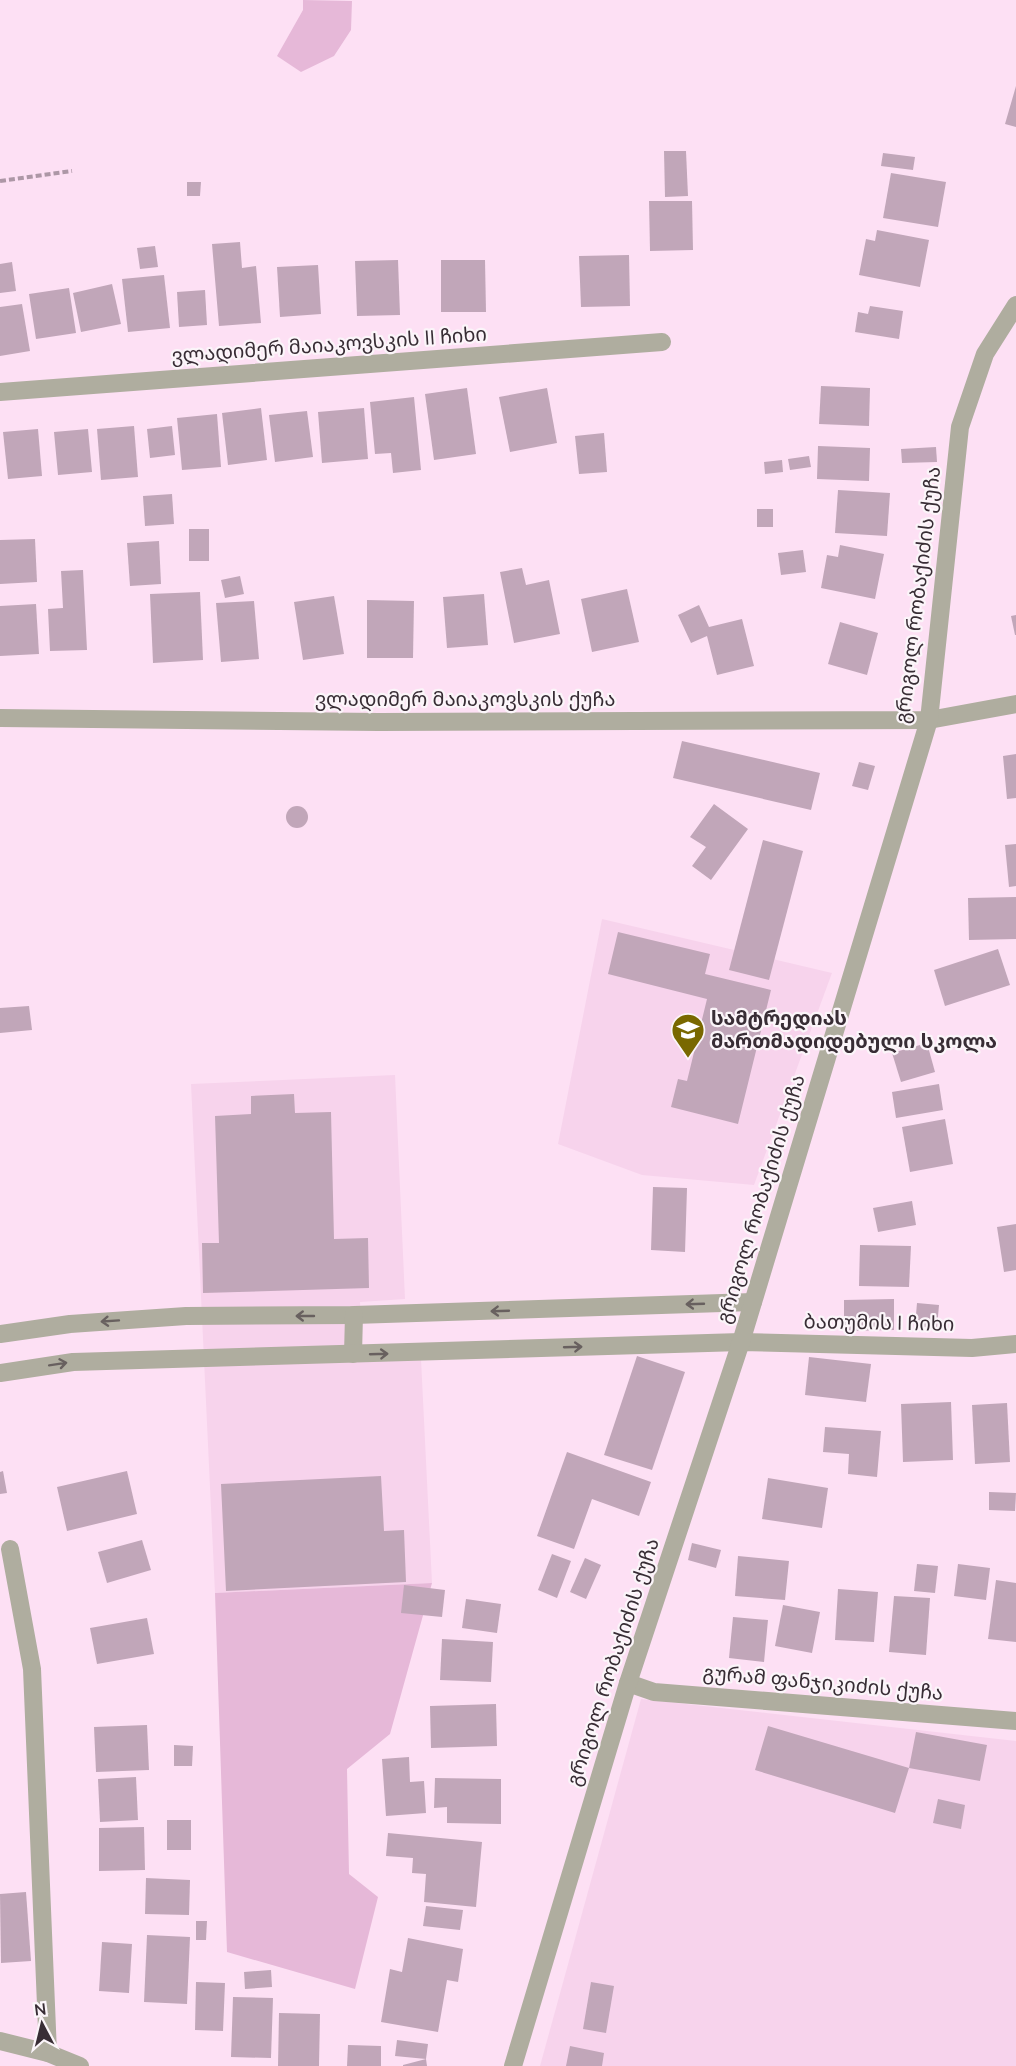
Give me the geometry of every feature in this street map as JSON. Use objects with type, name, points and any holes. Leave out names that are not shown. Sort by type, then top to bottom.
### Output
[{"type":"street","name":"გრიგოლ რობაქიძის ქუჩა","points":[[513,2066],[628,1683],[741,1342],[930,720],[960,427],[985,354],[1016,305]]},
{"type":"street","name":"ვლადიმერ მაიაკოვსკის II ჩიხი","points":[[0,392],[662,342]]},
{"type":"street","name":"ვლადიმერ მაიაკოვსკის ქუჩა","points":[[0,717],[379,722],[930,720],[1016,704]]},
{"type":"street","points":[[0,1335],[70,1324],[186,1316],[354,1315],[753,1302]]},
{"type":"street","points":[[353,1354],[354,1315]]},
{"type":"street","name":"ბათუმის I ჩიხი","points":[[0,1373],[74,1362],[741,1342],[972,1348],[1016,1344]]},
{"type":"street","points":[[10,1549],[32,1669],[48,2054]]},
{"type":"street","name":"გურამ ფანჯიკიძის ქუჩა","points":[[628,1683],[654,1692],[1016,1721]]},
{"type":"street","points":[[0,2041],[48,2054],[80,2066]]},
{"type":"path","points":[[0,181],[72,171]]},
{"type":"shaded area","points":[[303,0],[352,1],[351,30],[334,56],[301,72],[277,56],[303,10]]},
{"type":"shaded area","name":"სამტრედიას მართმადიდებული სკოლა","points":[[602,919],[832,973],[754,1185],[642,1175],[558,1144]]},
{"type":"shaded area","points":[[395,1075],[405,1299],[360,1302],[363,1362],[421,1359],[432,1583],[215,1593],[191,1084]]},
{"type":"shaded area","points":[[432,1583],[390,1734],[347,1769],[349,1874],[378,1897],[355,1989],[227,1952],[215,1593]]},
{"type":"shaded area","points":[[641,1699],[1016,1741],[1016,2066],[540,2066]]},
{"type":"building","points":[[1016,86],[1016,127],[1005,124]]},
{"type":"building","points":[[664,151],[686,151],[688,196],[665,197]]},
{"type":"building","points":[[883,153],[915,157],[913,170],[881,166]]},
{"type":"building","points":[[891,173],[946,182],[938,227],[883,218]]},
{"type":"building","points":[[187,182],[201,182],[200,196],[187,196]]},
{"type":"building","points":[[649,201],[692,201],[693,250],[650,251]]},
{"type":"building","points":[[877,230],[929,240],[920,287],[859,275],[866,239],[875,241]]},
{"type":"building","points":[[240,242],[242,268],[256,266],[261,323],[219,326],[212,244]]},
{"type":"building","points":[[155,246],[158,267],[140,269],[137,248]]},
{"type":"building","points":[[629,255],[630,306],[581,307],[579,256]]},
{"type":"building","points":[[398,260],[400,315],[357,316],[355,261]]},
{"type":"building","points":[[441,260],[485,260],[486,312],[441,312]]},
{"type":"building","points":[[12,262],[16,291],[0,293],[0,264]]},
{"type":"building","points":[[318,265],[321,314],[280,317],[277,267]]},
{"type":"building","points":[[164,275],[170,328],[128,332],[122,279]]},
{"type":"building","points":[[112,284],[121,324],[81,332],[73,293]]},
{"type":"building","points":[[69,288],[76,333],[36,339],[29,294]]},
{"type":"building","points":[[205,290],[207,325],[179,327],[177,292]]},
{"type":"building","points":[[22,304],[30,351],[0,356],[0,307]]},
{"type":"building","points":[[870,306],[903,311],[899,339],[855,332],[858,312],[868,314]]},
{"type":"building","points":[[821,386],[870,388],[869,426],[819,424]]},
{"type":"building","points":[[467,388],[476,454],[434,460],[425,394]]},
{"type":"building","points":[[547,388],[557,443],[510,452],[499,397]]},
{"type":"building","points":[[414,397],[421,470],[393,473],[391,453],[375,454],[370,402]]},
{"type":"building","points":[[261,408],[267,460],[228,465],[222,413]]},
{"type":"building","points":[[364,408],[368,459],[322,463],[318,412]]},
{"type":"building","points":[[307,411],[313,457],[275,462],[269,415]]},
{"type":"building","points":[[217,414],[221,467],[182,470],[177,418]]},
{"type":"building","points":[[134,426],[138,477],[101,480],[97,429]]},
{"type":"building","points":[[172,426],[175,455],[150,458],[147,429]]},
{"type":"building","points":[[38,429],[42,476],[8,479],[3,432]]},
{"type":"building","points":[[88,429],[92,472],[58,475],[54,432]]},
{"type":"building","points":[[604,433],[607,472],[579,474],[575,436]]},
{"type":"building","points":[[818,446],[870,448],[869,481],[817,479]]},
{"type":"building","points":[[936,447],[937,462],[902,463],[901,449]]},
{"type":"building","points":[[809,456],[811,467],[790,470],[788,459]]},
{"type":"building","points":[[782,460],[783,472],[765,474],[764,462]]},
{"type":"building","points":[[838,490],[890,493],[887,536],[835,533]]},
{"type":"building","points":[[172,494],[174,524],[145,526],[143,496]]},
{"type":"building","points":[[757,509],[773,509],[773,527],[757,527]]},
{"type":"building","points":[[189,529],[209,529],[209,561],[189,561]]},
{"type":"building","points":[[35,539],[37,582],[0,584],[0,540]]},
{"type":"building","points":[[159,541],[161,584],[130,586],[127,543]]},
{"type":"building","points":[[840,545],[884,554],[875,599],[821,588],[827,555],[838,557]]},
{"type":"building","points":[[803,550],[806,572],[781,575],[778,553]]},
{"type":"building","points":[[522,568],[526,585],[549,580],[560,634],[514,643],[500,572]]},
{"type":"building","points":[[83,570],[87,650],[50,651],[48,609],[63,608],[61,571]]},
{"type":"building","points":[[240,576],[244,594],[225,598],[221,580]]},
{"type":"building","points":[[627,589],[639,642],[592,652],[581,599]]},
{"type":"building","points":[[200,592],[203,660],[153,663],[150,594]]},
{"type":"building","points":[[484,594],[488,645],[447,648],[443,597]]},
{"type":"building","points":[[334,596],[344,654],[303,660],[294,602]]},
{"type":"building","points":[[367,600],[414,601],[413,658],[367,658]]},
{"type":"building","points":[[254,601],[259,659],[221,662],[216,603]]},
{"type":"building","points":[[36,604],[39,654],[0,656],[0,606]]},
{"type":"building","points":[[699,605],[709,627],[742,619],[754,666],[717,675],[707,636],[691,643],[678,615]]},
{"type":"building","points":[[1016,615],[1016,635],[1015,635],[1011,616]]},
{"type":"building","points":[[840,622],[878,633],[867,675],[828,664]]},
{"type":"building","points":[[682,741],[820,773],[811,810],[673,778]]},
{"type":"building","points":[[1016,754],[1016,798],[1007,799],[1003,756]]},
{"type":"building","points":[[859,762],[875,766],[868,790],[852,786]]},
{"type":"building","points":[[714,804],[748,829],[711,880],[692,866],[706,847],[690,837]]},
{"type":"building","points":[[297,806],[305,809],[308,817],[305,825],[297,828],[289,825],[286,817],[289,809]]},
{"type":"building","points":[[763,840],[803,851],[769,980],[729,970]]},
{"type":"building","points":[[1016,844],[1016,886],[1009,887],[1005,845]]},
{"type":"building","points":[[1016,897],[1016,939],[969,940],[968,898]]},
{"type":"building","points":[[618,932],[710,954],[705,974],[771,990],[738,1124],[671,1107],[678,1079],[687,1081],[707,999],[608,974]]},
{"type":"building","points":[[998,949],[1010,985],[945,1006],[934,970]]},
{"type":"building","points":[[29,1006],[32,1030],[0,1033],[0,1008]]},
{"type":"building","points":[[927,1043],[935,1072],[901,1082],[892,1053]]},
{"type":"building","points":[[939,1084],[943,1110],[896,1118],[892,1092]]},
{"type":"building","points":[[294,1094],[295,1113],[331,1112],[334,1239],[368,1238],[369,1288],[203,1293],[202,1243],[219,1243],[215,1116],[251,1114],[251,1096]]},
{"type":"building","points":[[945,1119],[953,1164],[910,1172],[902,1127]]},
{"type":"building","points":[[653,1187],[687,1188],[685,1252],[651,1250]]},
{"type":"building","points":[[912,1201],[916,1225],[878,1232],[873,1208]]},
{"type":"building","points":[[1016,1224],[1016,1270],[1004,1272],[997,1227]]},
{"type":"building","points":[[860,1245],[911,1246],[909,1287],[859,1286]]},
{"type":"building","points":[[894,1299],[894,1330],[844,1331],[844,1300]]},
{"type":"building","points":[[917,1303],[939,1305],[937,1328],[915,1326]]},
{"type":"building","points":[[637,1356],[685,1372],[652,1470],[604,1455]]},
{"type":"building","points":[[809,1357],[871,1364],[866,1402],[805,1395]]},
{"type":"building","points":[[951,1402],[953,1460],[903,1462],[901,1404]]},
{"type":"building","points":[[1007,1403],[1010,1462],[975,1464],[972,1405]]},
{"type":"building","points":[[825,1427],[881,1431],[877,1477],[848,1474],[849,1454],[823,1452]]},
{"type":"building","points":[[567,1452],[651,1482],[639,1516],[592,1499],[574,1549],[537,1536]]},
{"type":"building","points":[[3,1471],[7,1493],[0,1494],[0,1472]]},
{"type":"building","points":[[127,1471],[137,1514],[67,1531],[57,1487]]},
{"type":"building","points":[[381,1476],[384,1531],[404,1530],[406,1582],[226,1591],[221,1484]]},
{"type":"building","points":[[768,1478],[828,1488],[822,1528],[762,1519]]},
{"type":"building","points":[[989,1492],[1016,1493],[1015,1511],[989,1510]]},
{"type":"building","points":[[142,1540],[151,1570],[107,1583],[98,1552]]},
{"type":"building","points":[[692,1543],[721,1550],[716,1568],[688,1560]]},
{"type":"building","points":[[552,1554],[571,1561],[557,1598],[538,1590]]},
{"type":"building","points":[[738,1556],[789,1561],[785,1600],[735,1596]]},
{"type":"building","points":[[585,1558],[601,1565],[586,1599],[570,1592]]},
{"type":"building","points":[[917,1564],[938,1566],[935,1593],[914,1591]]},
{"type":"building","points":[[958,1564],[990,1568],[986,1600],[954,1596]]},
{"type":"building","points":[[996,1580],[1016,1583],[1016,1642],[988,1639]]},
{"type":"building","points":[[404,1585],[445,1590],[442,1617],[401,1613]]},
{"type":"building","points":[[838,1589],[878,1592],[874,1642],[835,1640]]},
{"type":"building","points":[[894,1596],[930,1598],[926,1655],[889,1652]]},
{"type":"building","points":[[466,1599],[501,1604],[497,1633],[462,1628]]},
{"type":"building","points":[[783,1605],[820,1612],[812,1653],[775,1646]]},
{"type":"building","points":[[733,1617],[768,1620],[764,1662],[729,1658]]},
{"type":"building","points":[[147,1618],[154,1654],[97,1664],[90,1628]]},
{"type":"building","points":[[442,1639],[493,1642],[491,1682],[440,1680]]},
{"type":"building","points":[[496,1704],[497,1746],[431,1748],[430,1706]]},
{"type":"building","points":[[147,1725],[149,1770],[96,1772],[94,1727]]},
{"type":"building","points":[[768,1726],[909,1768],[895,1813],[755,1770]]},
{"type":"building","points":[[916,1732],[987,1745],[980,1781],[909,1768]]},
{"type":"building","points":[[174,1745],[193,1746],[192,1766],[174,1766]]},
{"type":"building","points":[[409,1757],[410,1782],[424,1781],[426,1813],[386,1816],[382,1759]]},
{"type":"building","points":[[136,1777],[138,1820],[100,1822],[98,1779]]},
{"type":"building","points":[[435,1778],[501,1779],[501,1824],[447,1823],[447,1807],[434,1808]]},
{"type":"building","points":[[938,1799],[965,1805],[961,1829],[933,1823]]},
{"type":"building","points":[[167,1820],[191,1820],[191,1850],[167,1850]]},
{"type":"building","points":[[144,1827],[145,1870],[99,1871],[99,1828]]},
{"type":"building","points":[[388,1833],[482,1842],[476,1907],[424,1902],[426,1874],[412,1873],[413,1858],[386,1856]]},
{"type":"building","points":[[146,1878],[190,1880],[189,1915],[145,1914]]},
{"type":"building","points":[[26,1892],[31,1961],[1,1963],[0,1894]]},
{"type":"building","points":[[426,1906],[463,1910],[460,1930],[423,1926]]},
{"type":"building","points":[[196,1921],[207,1921],[206,1940],[196,1940]]},
{"type":"building","points":[[147,1935],[190,1937],[187,2004],[144,2002]]},
{"type":"building","points":[[408,1938],[463,1949],[458,1982],[447,1980],[438,2032],[381,2022],[390,1969],[402,1972]]},
{"type":"building","points":[[102,1942],[132,1944],[129,1993],[99,1991]]},
{"type":"building","points":[[271,1970],[272,1987],[245,1989],[244,1972]]},
{"type":"building","points":[[196,1982],[225,1983],[223,2031],[195,2030]]},
{"type":"building","points":[[591,1982],[614,1986],[606,2033],[583,2029]]},
{"type":"building","points":[[233,1997],[273,1998],[271,2058],[231,2057]]},
{"type":"building","points":[[279,2013],[320,2014],[319,2066],[278,2066]]},
{"type":"building","points":[[397,2040],[428,2044],[426,2059],[395,2056]]},
{"type":"building","points":[[348,2045],[381,2046],[381,2066],[347,2066]]},
{"type":"building","points":[[570,2046],[604,2053],[602,2066],[566,2066]]},
{"type":"building","points":[[426,2059],[427,2066],[403,2066],[403,2065]]},
{"type":"place","name":"სამტრედიას მართმადიდებული სკოლა","points":[[688,1059]]}]
